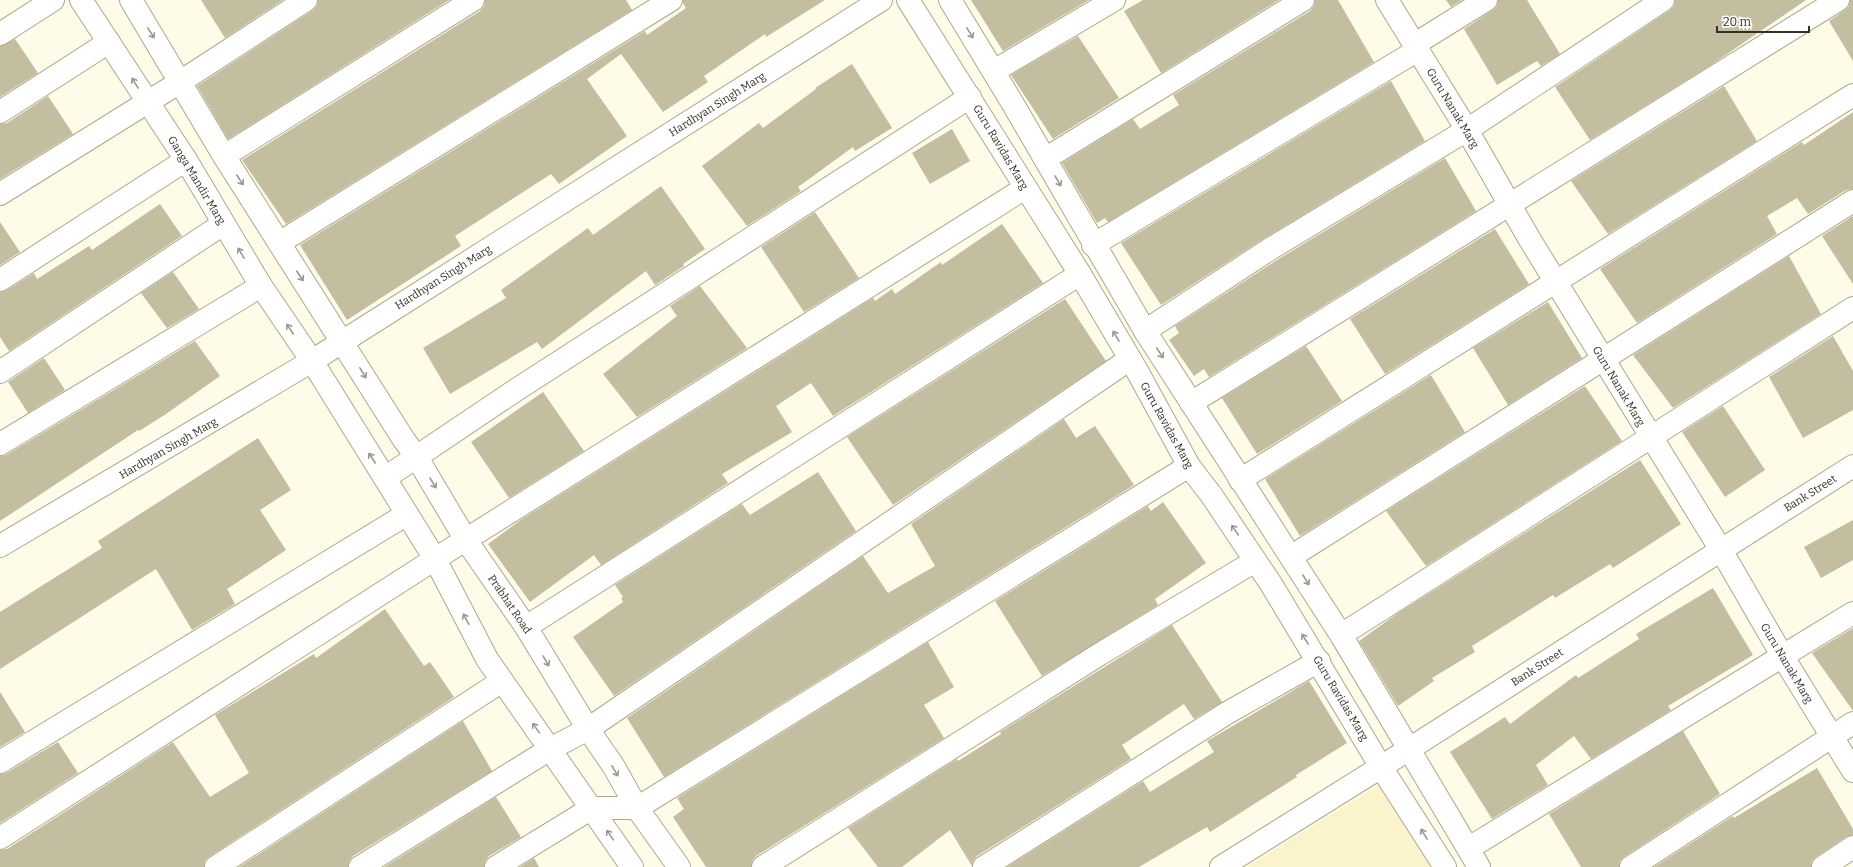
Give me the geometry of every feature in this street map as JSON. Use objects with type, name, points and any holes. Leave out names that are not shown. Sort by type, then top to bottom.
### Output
[{"type":"street","points":[[0,34],[53,0]]},
{"type":"street","name":"Ganga Mandir Marg","points":[[81,0],[186,160],[261,286],[312,361]]},
{"type":"street","points":[[131,0],[224,156],[342,340]]},
{"type":"street","points":[[0,194],[180,82],[306,0]]},
{"type":"street","points":[[224,156],[473,0]]},
{"type":"street","points":[[279,243],[671,0]]},
{"type":"street","name":"Hardhyan Singh Marg","points":[[0,546],[312,361],[342,340],[881,0]]},
{"type":"street","name":"Guru Ravidas Marg","points":[[908,0],[1080,274],[1130,359],[1189,466],[1212,496],[1256,561],[1319,661],[1381,767],[1445,867]]},
{"type":"street","points":[[950,0],[994,71],[1145,331],[1240,480],[1292,556],[1341,635],[1479,867]]},
{"type":"street","points":[[994,71],[1114,0]]},
{"type":"street","points":[[1045,159],[1303,0]]},
{"type":"street","name":"Guru Nanak Marg","points":[[1387,0],[1467,130],[1555,280],[1853,771]]},
{"type":"street","points":[[1094,245],[1416,47],[1486,0]]},
{"type":"street","points":[[1145,331],[1270,249],[1467,130],[1663,0]]},
{"type":"street","points":[[1191,403],[1509,203],[1838,0]]},
{"type":"street","points":[[0,112],[109,42]]},
{"type":"street","points":[[1240,480],[1555,280],[1853,95]]},
{"type":"street","points":[[385,478],[416,456],[970,97]]},
{"type":"street","points":[[0,280],[186,160]]},
{"type":"street","points":[[0,838],[435,559],[1025,188]]},
{"type":"street","points":[[1292,556],[1604,360],[1853,201]]},
{"type":"street","points":[[0,372],[223,224]]},
{"type":"street","points":[[526,627],[1080,274]]},
{"type":"street","points":[[0,444],[261,286]]},
{"type":"street","points":[[1341,635],[1853,308]]},
{"type":"street","name":"Prabhat Road","points":[[342,340],[404,440],[416,456],[466,540],[526,627],[588,729],[614,767],[637,808],[679,867]]},
{"type":"street","points":[[360,867],[550,749],[588,729],[1130,359]]},
{"type":"street","points":[[312,361],[435,559],[487,659],[592,808],[626,865]]},
{"type":"street","points":[[496,867],[592,808],[637,808],[1189,466]]},
{"type":"street","name":"Bank Street","points":[[1221,867],[1381,767],[1853,466]]},
{"type":"street","points":[[0,762],[407,514]]},
{"type":"street","points":[[763,867],[1100,654],[1256,561]]},
{"type":"street","points":[[1469,848],[1853,613]]},
{"type":"street","points":[[984,867],[1228,713],[1319,661]]},
{"type":"street","points":[[216,867],[502,681]]},
{"type":"street","points":[[1631,867],[1832,736],[1853,724]]},
{"type":"street","points":[[1823,867],[1853,847]]},
{"type":"shaded area","points":[[1395,775],[1454,867],[1247,867]]},
{"type":"building","points":[[201,0],[283,0],[225,38]]},
{"type":"building","points":[[318,0],[449,0],[228,139],[197,86],[313,10],[317,6]]},
{"type":"building","points":[[485,0],[626,0],[632,10],[286,224],[242,160],[480,11],[484,6]]},
{"type":"building","points":[[683,0],[825,0],[766,37],[765,34],[704,76],[708,82],[663,112],[621,54],[587,79],[627,136],[559,184],[551,174],[455,236],[461,246],[347,320],[300,245],[645,31],[647,35],[686,8]]},
{"type":"building","points":[[971,0],[1089,0],[1003,51]]},
{"type":"building","points":[[1143,0],[1279,0],[1161,73],[1124,11]]},
{"type":"building","points":[[1315,0],[1338,0],[1374,62],[1108,222],[1105,218],[1097,223],[1062,163],[1133,119],[1140,129],[1179,105],[1173,95],[1310,11],[1314,6]]},
{"type":"building","points":[[1446,0],[1462,0],[1451,7]]},
{"type":"building","points":[[1498,0],[1527,0],[1560,54],[1541,66],[1537,61],[1497,85],[1464,29],[1493,10],[1497,6]]},
{"type":"building","points":[[1675,0],[1806,0],[1711,65],[1590,140],[1555,87],[1670,10],[1674,6]]},
{"type":"building","points":[[1850,0],[1853,0],[1853,61],[1829,21],[1849,6]]},
{"type":"building","points":[[1078,36],[1119,98],[1053,139],[1011,75]]},
{"type":"building","points":[[15,39],[38,73],[0,97],[0,46]]},
{"type":"building","points":[[852,64],[892,128],[855,151],[853,147],[798,187],[801,191],[747,226],[702,166],[759,123],[763,128],[816,89],[815,88]]},
{"type":"building","points":[[1391,81],[1425,141],[1263,239],[1161,305],[1121,243]]},
{"type":"building","points":[[1724,86],[1757,141],[1608,234],[1571,181]]},
{"type":"building","points":[[48,96],[73,134],[0,179],[0,124],[7,123]]},
{"type":"building","points":[[1853,112],[1853,189],[1846,190],[1808,214],[1797,198],[1767,216],[1777,234],[1637,323],[1600,269],[1802,142],[1804,145]]},
{"type":"building","points":[[952,129],[970,161],[930,184],[912,153]]},
{"type":"building","points":[[1445,158],[1476,211],[1209,377],[1204,369],[1194,376],[1169,340],[1179,333],[1175,326],[1277,260]]},
{"type":"building","points":[[661,186],[705,249],[683,264],[684,266],[655,285],[646,271],[542,349],[537,342],[450,394],[423,348],[506,298],[501,290],[588,228],[593,235]]},
{"type":"building","points":[[160,204],[182,236],[9,351],[0,337],[0,292],[7,290],[34,273],[37,279],[89,246],[92,250]]},
{"type":"building","points":[[815,212],[859,278],[804,312],[761,247]]},
{"type":"building","points":[[1853,216],[1853,284],[1822,236]]},
{"type":"building","points":[[0,222],[20,252],[0,265]]},
{"type":"building","points":[[1002,224],[1043,283],[833,416],[811,383],[776,406],[792,432],[722,474],[728,483],[601,565],[594,555],[530,602],[488,544],[522,519],[873,298],[875,301],[892,289],[895,294],[941,262],[942,265]]},
{"type":"building","points":[[1495,229],[1529,284],[1385,374],[1350,319]]},
{"type":"building","points":[[1789,256],[1821,314],[1673,408],[1633,355]]},
{"type":"building","points":[[173,272],[199,309],[167,328],[141,293]]},
{"type":"building","points":[[700,286],[747,348],[637,417],[603,374],[677,316],[670,306]]},
{"type":"building","points":[[1065,299],[1106,361],[893,505],[847,437]]},
{"type":"building","points":[[1548,302],[1582,358],[1508,405],[1473,348]]},
{"type":"building","points":[[1833,336],[1853,371],[1853,410],[1803,438],[1769,377]]},
{"type":"building","points":[[195,341],[220,376],[166,414],[139,431],[138,430],[0,521],[0,456],[6,455]]},
{"type":"building","points":[[1306,346],[1342,401],[1257,454],[1222,398]]},
{"type":"building","points":[[44,358],[65,390],[28,413],[8,382]]},
{"type":"building","points":[[1431,375],[1465,432],[1300,536],[1265,479]]},
{"type":"building","points":[[1585,386],[1622,441],[1426,566],[1386,511]]},
{"type":"building","points":[[543,392],[584,451],[509,498],[471,442]]},
{"type":"building","points":[[1723,406],[1765,470],[1725,497],[1682,432]]},
{"type":"building","points":[[1064,419],[1076,438],[1095,426],[1134,485],[664,777],[627,718],[863,556],[888,593],[935,566],[911,524]]},
{"type":"building","points":[[258,438],[291,490],[260,510],[286,550],[227,589],[235,604],[192,630],[156,569],[0,669],[0,612],[102,548],[98,541]]},
{"type":"building","points":[[1640,460],[1681,524],[1613,568],[1610,564],[1555,598],[1553,595],[1472,646],[1475,652],[1432,678],[1434,681],[1398,706],[1359,641],[1398,613]]},
{"type":"building","points":[[818,472],[856,531],[614,696],[573,637],[623,602],[621,598],[623,597],[615,585],[742,504],[750,515]]},
{"type":"building","points":[[1163,502],[1206,563],[1155,599],[1158,605],[1042,676],[995,601],[1148,506],[1151,511]]},
{"type":"building","points":[[1853,520],[1853,560],[1821,578],[1804,547]]},
{"type":"building","points":[[1713,588],[1753,655],[1668,706],[1671,710],[1591,759],[1574,736],[1536,765],[1548,785],[1492,819],[1450,752],[1505,717],[1510,724],[1576,675],[1578,678],[1639,639],[1636,634]]},
{"type":"building","points":[[385,609],[424,666],[430,662],[454,697],[209,857],[205,861],[204,867],[0,867],[0,850],[7,849],[173,742],[210,797],[249,773],[215,715],[314,654],[316,658]]},
{"type":"building","points":[[1172,625],[1222,702],[1194,719],[1184,704],[1122,745],[1131,759],[977,856],[973,861],[972,866],[950,830],[902,867],[878,867],[848,828],[957,759],[958,761],[1001,734],[1000,732]]},
{"type":"building","points":[[1853,628],[1853,711],[1812,653]]},
{"type":"building","points":[[928,642],[954,687],[924,705],[944,738],[756,856],[752,861],[751,867],[706,867],[673,817],[684,809],[677,798]]},
{"type":"building","points":[[1309,681],[1347,743],[1296,775],[1297,777],[1210,832],[1207,827],[1139,867],[1007,867],[1143,781],[1150,792],[1214,752],[1207,741]]},
{"type":"building","points":[[0,692],[25,732],[0,747]]},
{"type":"building","points":[[463,721],[492,771],[353,856],[349,861],[348,867],[239,867]]},
{"type":"building","points":[[1683,731],[1720,794],[1624,857],[1620,861],[1619,867],[1581,867],[1549,814]]},
{"type":"building","points":[[58,742],[78,773],[0,823],[0,774],[6,773]]},
{"type":"building","points":[[1817,768],[1853,829],[1853,835],[1846,837],[1816,857],[1812,861],[1811,867],[1654,867],[1733,816],[1734,818]]},
{"type":"building","points":[[496,797],[521,837],[489,856],[485,861],[484,867],[384,867]]},
{"type":"building","points":[[534,858],[539,867],[520,867]]}]
